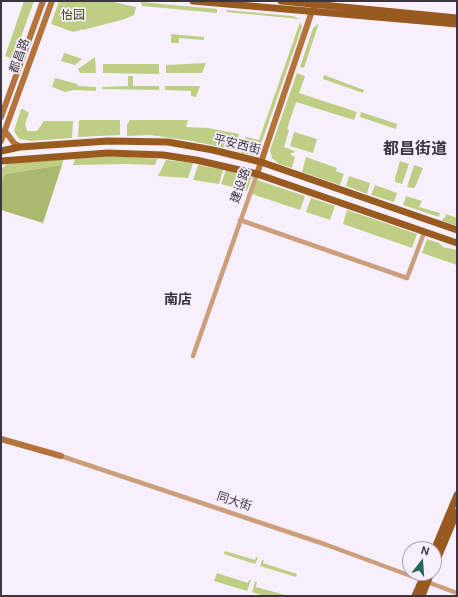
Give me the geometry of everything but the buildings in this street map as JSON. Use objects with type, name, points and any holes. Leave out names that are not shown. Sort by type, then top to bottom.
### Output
[{"type":"main road","name":"都昌路","points":[[1,117],[43,1]]},
{"type":"main road","name":"都昌路","points":[[1,141],[52,1]]},
{"type":"main road","points":[[193,1],[457,24]]},
{"type":"main road","points":[[281,1],[317,3],[457,18]]},
{"type":"main road","name":"建设路","points":[[257,174],[312,11],[317,3]]},
{"type":"main road","points":[[5,131],[14,143],[20,147]]},
{"type":"main road","name":"平安西街","points":[[1,151],[20,147],[108,141],[168,142],[213,150],[260,162],[457,230]]},
{"type":"main road","name":"平安西街","points":[[1,161],[108,153],[163,155],[196,160],[257,174],[424,233],[457,243]]},
{"type":"main road","name":"同大街","points":[[1,439],[61,456]]},
{"type":"main road","points":[[438,541],[457,495]]},
{"type":"main road","points":[[442,547],[457,512]]},
{"type":"main road","points":[[415,596],[424,581]]},
{"type":"main road","points":[[422,596],[424,581]]},
{"type":"street","name":"建设路","points":[[193,356],[257,174]]},
{"type":"street","points":[[240,220],[407,278],[424,233]]},
{"type":"street","name":"同大街","points":[[61,456],[327,545],[402,573]]},
{"type":"street","name":"同大街","points":[[424,581],[457,593]]},
{"type":"green space","points":[[24,1],[34,1],[13,59],[5,56]]},
{"type":"green space","name":"怡园","points":[[59,1],[109,1],[136,7],[134,15],[125,19],[73,32],[51,24]]},
{"type":"green space","points":[[141,2],[217,9],[217,13],[142,6]]},
{"type":"green space","points":[[227,10],[292,16],[301,19],[226,12]]},
{"type":"green space","points":[[300,22],[302,27],[260,147],[253,155],[241,153],[246,137],[259,140]]},
{"type":"green space","points":[[319,23],[304,68],[300,67],[313,28]]},
{"type":"green space","points":[[171,34],[204,37],[204,40],[179,38],[179,43],[171,43]]},
{"type":"green space","points":[[64,53],[82,59],[75,65],[61,61]]},
{"type":"green space","points":[[95,57],[96,73],[80,73],[78,69]]},
{"type":"green space","points":[[206,63],[202,73],[166,73],[166,65]]},
{"type":"green space","points":[[103,64],[159,64],[159,74],[103,73]]},
{"type":"green space","points":[[297,73],[305,76],[299,93],[357,112],[354,120],[296,102],[287,129],[289,130],[284,147],[295,151],[294,153],[291,153],[291,155],[295,157],[292,168],[279,164],[272,158],[270,150]]},
{"type":"green space","points":[[324,75],[364,90],[363,93],[323,79]]},
{"type":"green space","points":[[128,76],[133,76],[133,86],[159,86],[159,90],[102,89],[102,87],[128,86]]},
{"type":"green space","points":[[55,78],[77,84],[78,86],[96,87],[96,91],[73,90],[65,92],[52,87]]},
{"type":"green space","points":[[165,86],[200,86],[196,97],[191,96],[191,91],[165,90]]},
{"type":"green space","points":[[21,109],[29,113],[25,124],[27,131],[37,131],[44,121],[73,121],[72,138],[32,141],[19,139],[14,131]]},
{"type":"green space","points":[[361,112],[397,124],[396,129],[360,117]]},
{"type":"green space","points":[[79,120],[120,120],[120,135],[78,137]]},
{"type":"green space","points":[[130,120],[188,120],[186,127],[208,128],[239,134],[235,150],[192,141],[150,135],[127,136],[127,125]]},
{"type":"green space","points":[[294,132],[317,139],[313,153],[290,146]]},
{"type":"green space","points":[[100,157],[157,159],[155,165],[73,165],[75,159]]},
{"type":"green space","points":[[306,157],[337,168],[336,171],[344,174],[340,185],[302,172]]},
{"type":"green space","points":[[64,158],[62,165],[5,174],[1,184],[1,169],[7,164]]},
{"type":"green space","points":[[166,160],[193,163],[188,178],[158,176]]},
{"type":"green space","points":[[400,161],[409,164],[402,184],[395,182]]},
{"type":"green space","points":[[62,165],[43,223],[1,210],[1,184],[5,174]]},
{"type":"green space","points":[[198,165],[223,170],[219,184],[193,180]]},
{"type":"green space","points":[[414,165],[423,168],[414,188],[407,187]]},
{"type":"green space","points":[[226,170],[252,177],[247,191],[221,184]]},
{"type":"green space","points":[[349,176],[370,183],[367,194],[346,186]]},
{"type":"green space","points":[[257,180],[305,196],[300,210],[252,194]]},
{"type":"green space","points":[[375,185],[397,193],[394,202],[371,195]]},
{"type":"green space","points":[[406,196],[422,201],[419,207],[440,213],[439,217],[403,205]]},
{"type":"green space","points":[[311,198],[335,206],[330,220],[306,212]]},
{"type":"green space","points":[[347,210],[417,234],[412,248],[343,224]]},
{"type":"green space","points":[[446,214],[457,218],[457,226],[442,221]]},
{"type":"green space","points":[[427,239],[439,243],[443,247],[457,250],[457,265],[422,253]]},
{"type":"green space","points":[[225,551],[255,560],[256,557],[258,558],[255,564],[224,554]]},
{"type":"green space","points":[[262,560],[264,560],[263,563],[297,574],[296,577],[260,566]]},
{"type":"green space","points":[[217,573],[248,583],[249,580],[251,580],[247,591],[214,581]]},
{"type":"green space","points":[[255,582],[257,582],[256,587],[289,596],[264,596],[252,592]]},
{"type":"district","name":"都昌街道","points":[[415,150]]},
{"type":"district","name":"南店","points":[[178,300]]}]
